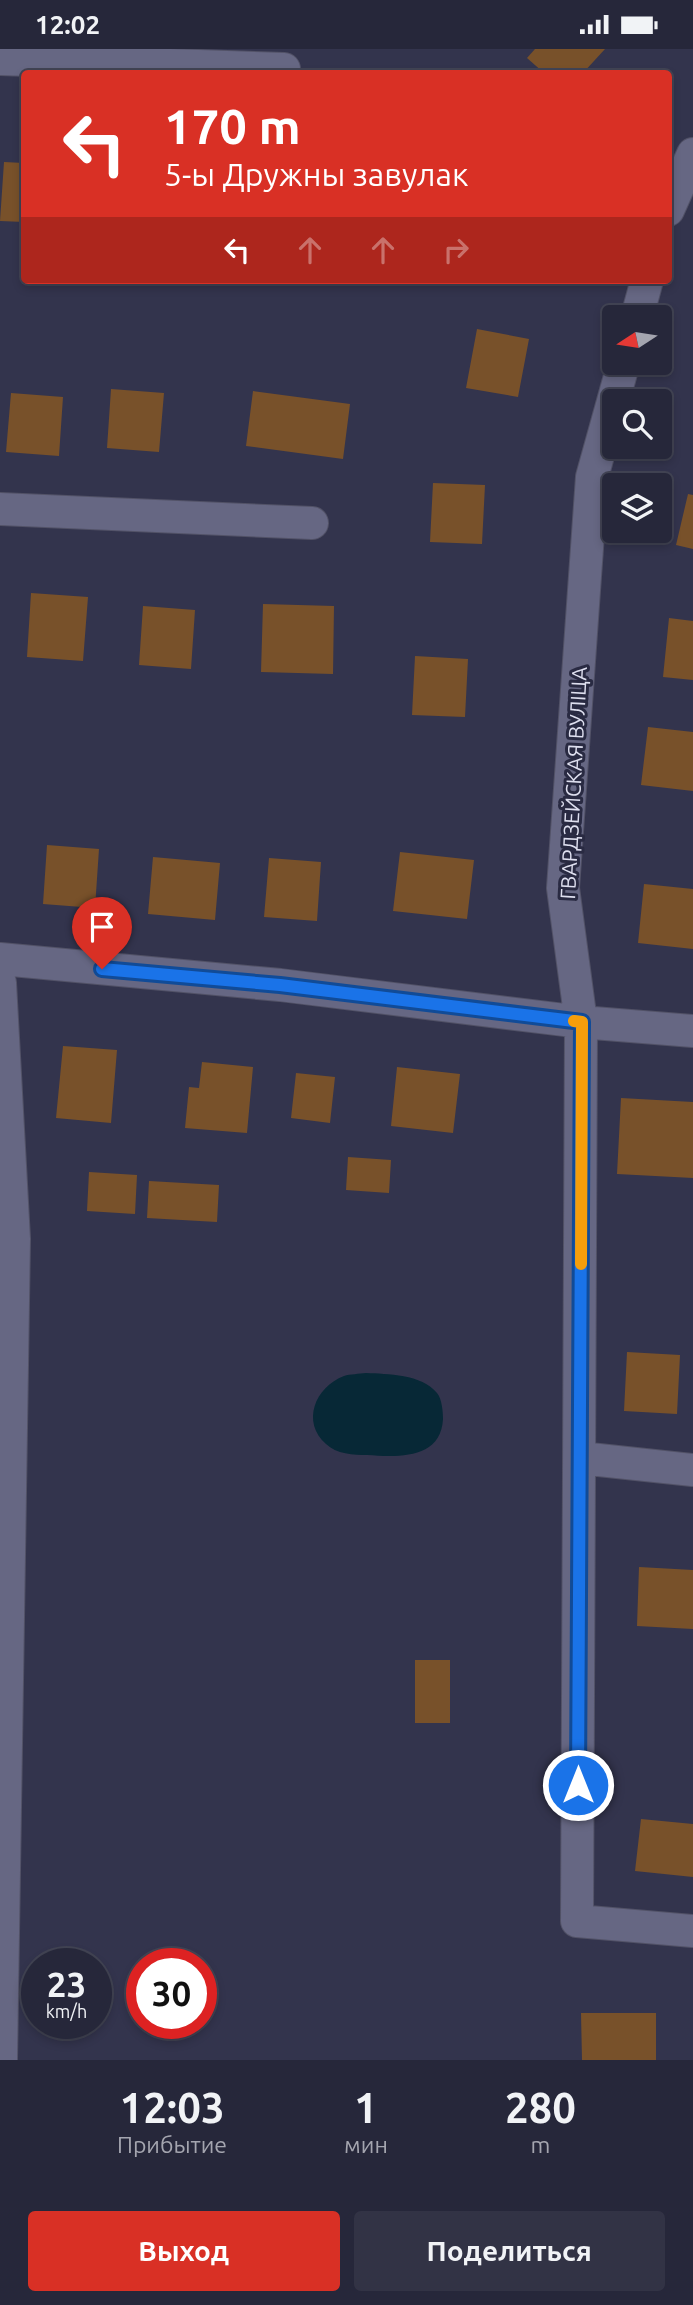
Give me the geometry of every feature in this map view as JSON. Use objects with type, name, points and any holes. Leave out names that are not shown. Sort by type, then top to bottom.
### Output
[{"type":"street","points":[[0,59],[284,69]]},
{"type":"street","points":[[672,201],[693,154]]},
{"type":"street","points":[[641,305],[647,284]]},
{"type":"street","name":"ГВАРДЗЕЙСКАЯ ВУЛІЦА","points":[[620,375],[592,477],[563,888],[582,1022],[577,1921],[693,1931]]},
{"type":"street","points":[[0,509],[312,523]]},
{"type":"street","points":[[0,959],[280,985],[582,1022],[693,1031]]},
{"type":"street","points":[[0,983],[14,1239],[1,2060]]},
{"type":"street","points":[[580,1458],[693,1470]]},
{"type":"water","points":[[366,1373],[413,1379],[423,1382],[437,1393],[443,1419],[435,1442],[416,1453],[391,1456],[345,1453],[326,1444],[314,1426],[313,1416],[319,1397],[334,1381],[344,1376]]},
{"type":"building","points":[[535,49],[605,49],[586,70],[541,70],[527,58]]},
{"type":"building","points":[[4,162],[21,163],[21,222],[0,221]]},
{"type":"building","points":[[477,329],[529,339],[518,397],[466,388]]},
{"type":"building","points":[[111,389],[164,393],[159,452],[107,448]]},
{"type":"building","points":[[253,391],[350,404],[343,459],[246,446]]},
{"type":"building","points":[[11,393],[63,397],[59,456],[6,452]]},
{"type":"building","points":[[433,483],[485,485],[482,544],[430,542]]},
{"type":"building","points":[[688,494],[693,495],[693,549],[676,545]]},
{"type":"building","points":[[31,593],[88,597],[83,661],[27,657]]},
{"type":"building","points":[[263,604],[334,606],[333,674],[261,672]]},
{"type":"building","points":[[143,606],[195,610],[191,669],[139,665]]},
{"type":"building","points":[[669,618],[693,621],[693,680],[663,677]]},
{"type":"building","points":[[415,656],[468,659],[465,717],[412,715]]},
{"type":"building","points":[[648,727],[693,732],[693,791],[641,785]]},
{"type":"building","points":[[47,845],[99,849],[95,908],[43,904]]},
{"type":"building","points":[[400,852],[474,860],[467,919],[393,911]]},
{"type":"building","points":[[153,857],[220,863],[215,920],[148,914]]},
{"type":"building","points":[[269,858],[321,862],[317,921],[264,917]]},
{"type":"building","points":[[644,884],[693,889],[693,949],[638,943]]},
{"type":"building","points":[[63,1046],[117,1050],[111,1123],[56,1118]]},
{"type":"building","points":[[202,1062],[253,1067],[247,1133],[185,1128],[189,1087],[199,1088]]},
{"type":"building","points":[[397,1067],[460,1074],[453,1133],[391,1126]]},
{"type":"building","points":[[296,1073],[335,1077],[330,1123],[291,1118]]},
{"type":"building","points":[[621,1098],[693,1102],[693,1178],[617,1174]]},
{"type":"building","points":[[348,1157],[391,1160],[389,1193],[346,1190]]},
{"type":"building","points":[[89,1172],[137,1175],[135,1214],[87,1211]]},
{"type":"building","points":[[149,1181],[219,1185],[217,1222],[147,1218]]},
{"type":"building","points":[[627,1352],[680,1355],[677,1414],[624,1411]]},
{"type":"building","points":[[639,1567],[693,1570],[693,1629],[637,1626]]},
{"type":"building","points":[[415,1660],[450,1660],[450,1723],[415,1723]]},
{"type":"building","points":[[641,1819],[693,1824],[693,1877],[635,1871]]},
{"type":"building","points":[[581,2013],[656,2013],[656,2060],[582,2060]]},
{"type":"slow traffic","points":[[574,1021],[582,1022],[581,1264]]},
{"type":"route","points":[[102,969],[280,985],[582,1022],[578,1785]]}]
